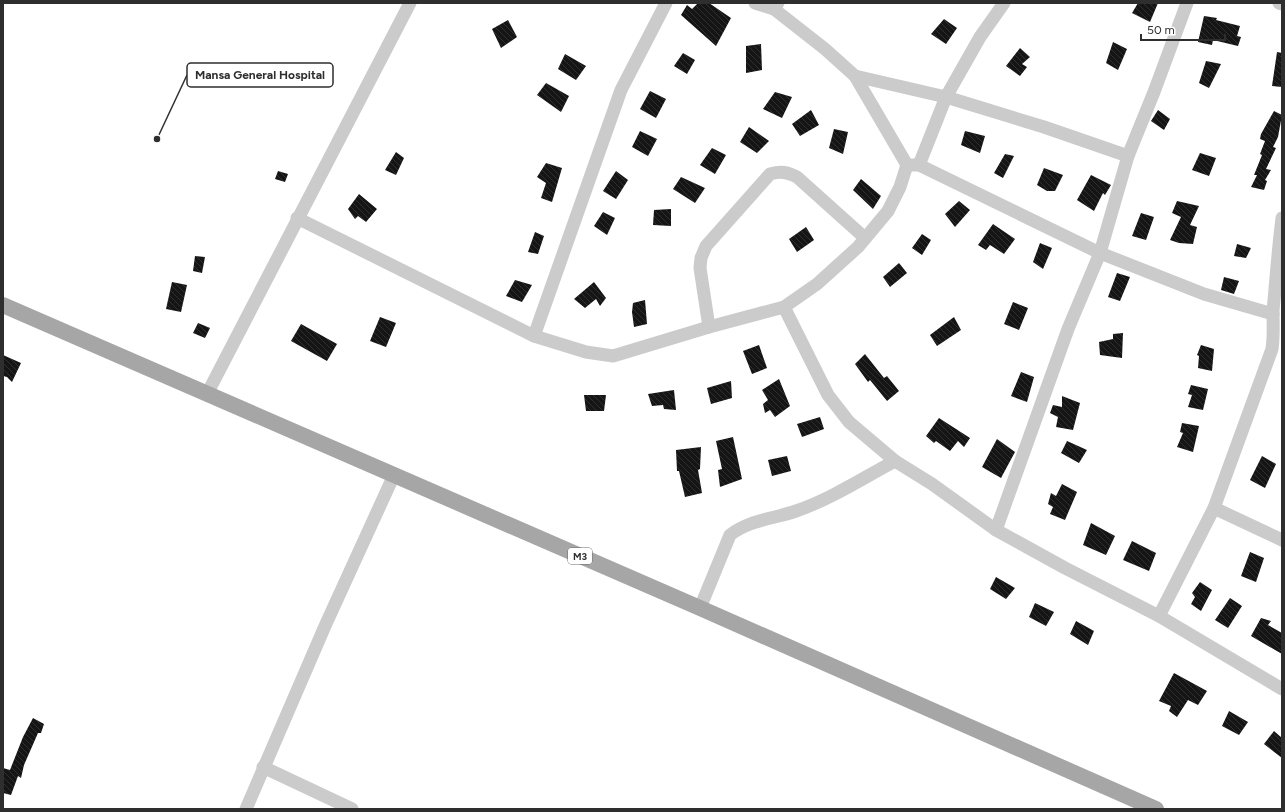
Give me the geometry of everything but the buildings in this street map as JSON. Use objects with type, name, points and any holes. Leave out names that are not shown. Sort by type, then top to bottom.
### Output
[{"type":"main road","name":"M3","points":[[4,309],[207,394],[394,475],[1156,809]]},
{"type":"street","points":[[207,394],[410,3]]},
{"type":"street","points":[[534,336],[621,90],[666,3]]},
{"type":"street","points":[[755,3],[776,6],[855,76],[913,165],[1100,253],[1204,294],[1273,314]]},
{"type":"street","points":[[298,218],[534,336],[586,352],[613,356],[709,327],[784,307],[817,284],[858,247],[888,211],[913,165],[946,97],[980,37],[1004,3]]},
{"type":"street","points":[[996,530],[1068,329],[1100,253],[1128,156],[1154,92],[1187,3]]},
{"type":"street","points":[[855,76],[946,97],[1044,127],[1128,156]]},
{"type":"street","points":[[709,327],[700,268],[701,258],[706,246],[770,174],[779,172],[789,173],[797,177],[866,238]]},
{"type":"street","points":[[1158,616],[1214,508],[1277,350],[1273,314],[1282,218]]},
{"type":"street","points":[[784,307],[828,395],[849,422],[895,461],[932,484],[996,530],[1065,568],[1158,616],[1282,689]]},
{"type":"street","points":[[700,608],[730,536],[737,530],[751,523],[796,511],[824,499],[895,461]]},
{"type":"street","points":[[246,809],[263,767],[394,475]]},
{"type":"street","points":[[1214,508],[1282,540]]},
{"type":"street","points":[[263,767],[352,809]]},
{"type":"place","name":"Mansa General Hospital","points":[[157,139]]}]
